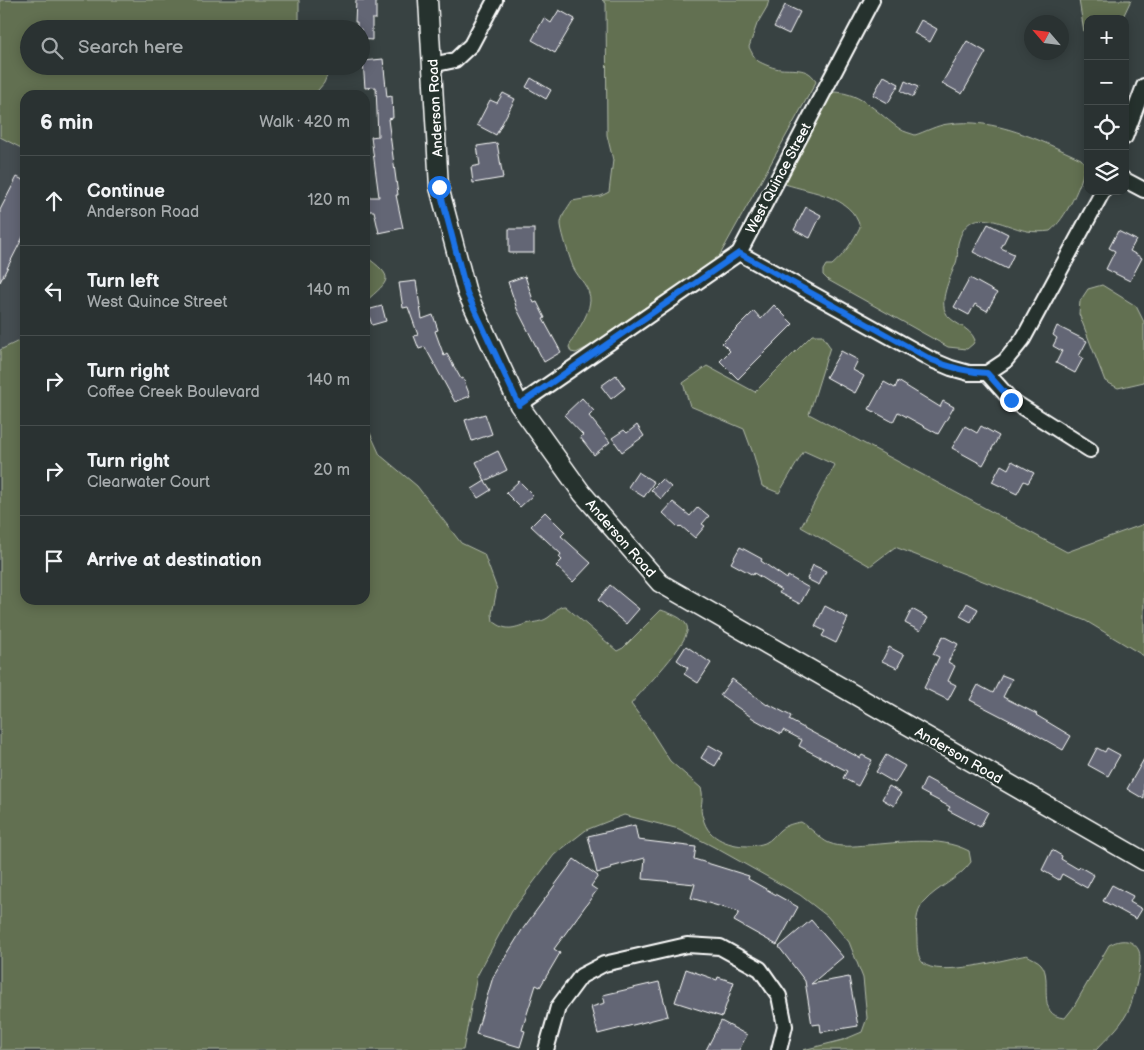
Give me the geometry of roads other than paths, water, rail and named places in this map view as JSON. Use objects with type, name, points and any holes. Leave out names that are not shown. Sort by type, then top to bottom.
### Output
[{"type":"street","name":"Anderson Road","points":[[428,0],[439,187],[467,293],[519,405],[582,493],[660,583],[1144,861]]},
{"type":"street","points":[[432,65],[455,60],[471,45],[494,0]]},
{"type":"street","name":"West Quince Street","points":[[519,405],[739,253],[872,0]]},
{"type":"street","points":[[1129,126],[1144,86]]},
{"type":"street","points":[[1129,182],[1144,190]]},
{"type":"street","points":[[739,253],[932,360],[950,368],[987,373],[1005,361],[1023,339],[1100,195]]},
{"type":"street","points":[[987,373],[1011,400],[1090,450]]},
{"type":"street","points":[[546,1050],[558,1007],[581,976],[604,964],[687,945],[720,947],[760,969],[779,996],[785,1026],[779,1050]]}]
